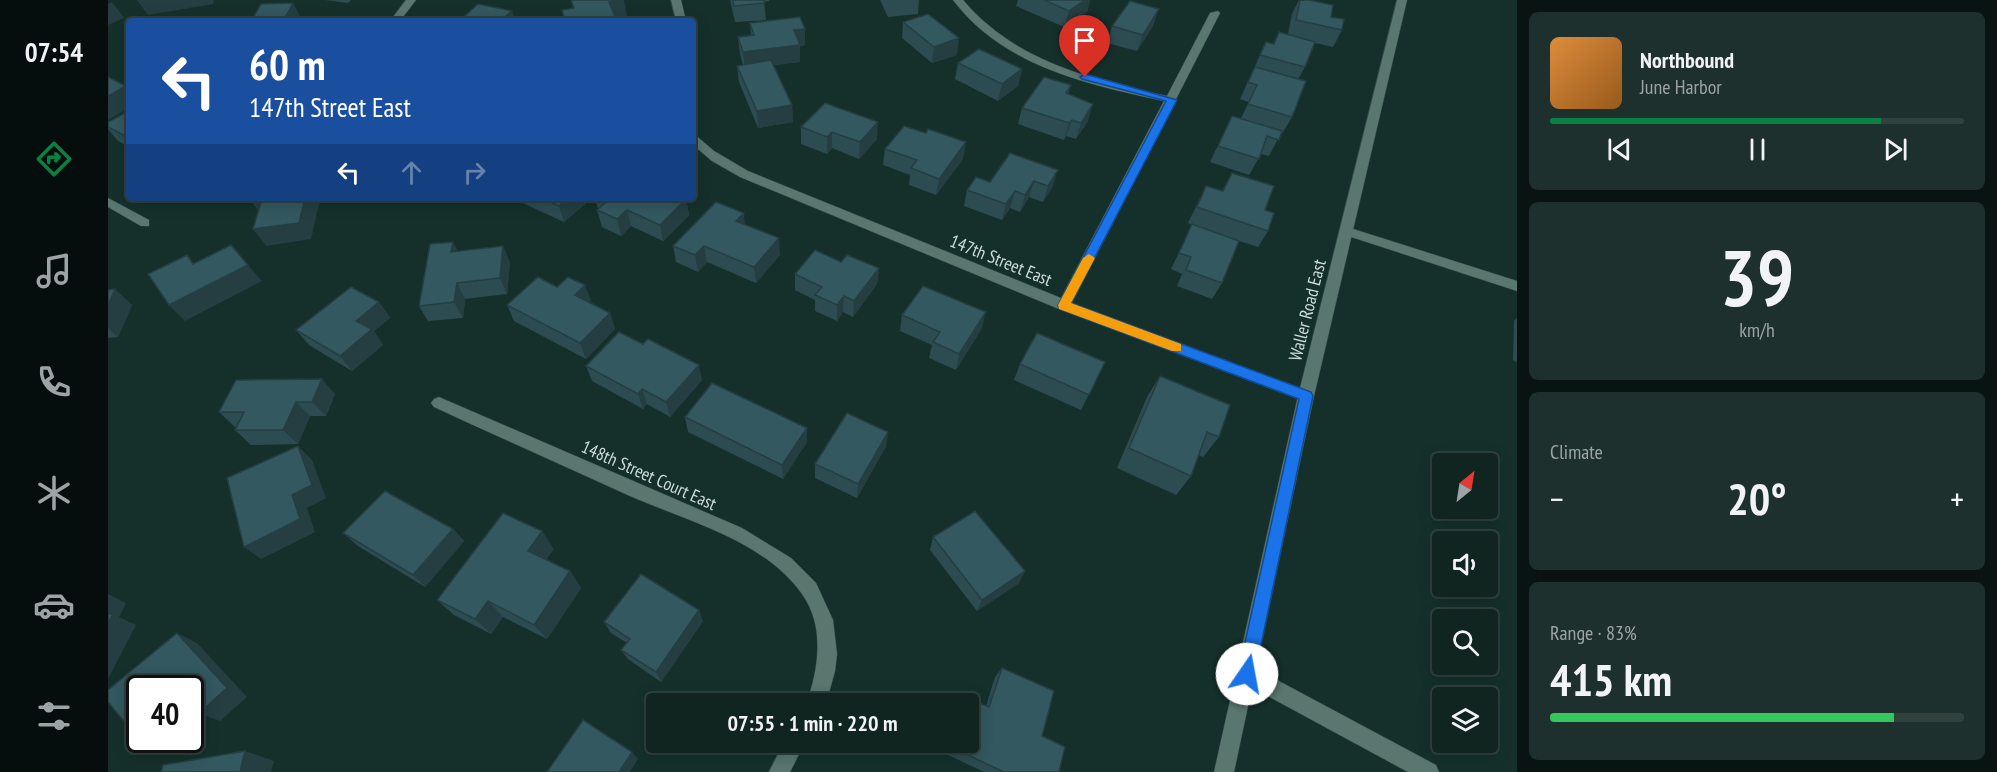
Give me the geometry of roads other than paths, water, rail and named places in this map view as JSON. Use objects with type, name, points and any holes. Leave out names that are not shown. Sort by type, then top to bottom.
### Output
[{"type":"street","points":[[397,18],[411,0]]},
{"type":"street","points":[[676,0],[680,18]]},
{"type":"street","points":[[958,0],[969,16],[992,37],[1028,58],[1141,93],[1172,100]]},
{"type":"street","name":"Waller Road East","points":[[1224,772],[1306,396],[1402,0]]},
{"type":"street","points":[[1064,305],[1215,13]]},
{"type":"street","name":"147th Street East","points":[[696,140],[711,154],[744,174],[1064,305],[1306,396]]},
{"type":"street","points":[[108,202],[145,223]]},
{"type":"street","points":[[1347,231],[1517,286]]},
{"type":"street","name":"148th Street Court East","points":[[439,403],[765,549],[780,558],[801,577],[821,610],[828,638],[826,664],[819,693]]},
{"type":"street","points":[[1247,674],[1428,772]]},
{"type":"street","points":[[779,772],[789,753]]}]
